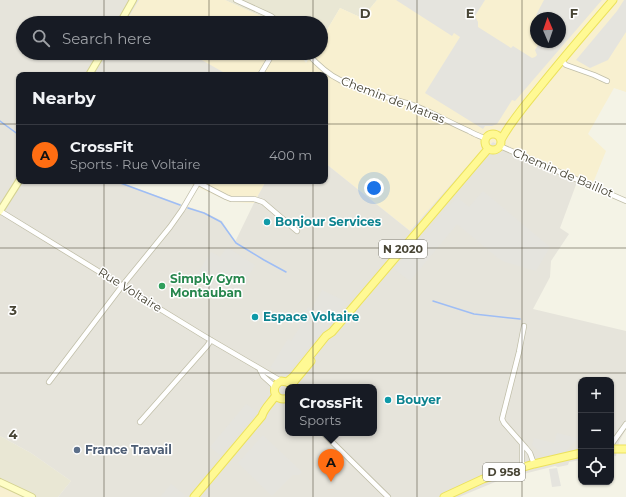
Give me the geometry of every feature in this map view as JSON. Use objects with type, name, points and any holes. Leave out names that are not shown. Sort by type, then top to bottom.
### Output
[{"type":"main road","points":[[499,140],[491,134],[486,139],[485,146],[488,149],[496,150],[499,140],[530,99],[561,60],[613,0]]},
{"type":"main road","name":"N 2020","points":[[288,384],[296,379],[330,339],[332,332],[488,149]]},
{"type":"main road","points":[[194,497],[262,416],[267,414],[282,396],[276,385],[285,384]]},
{"type":"main road","points":[[614,449],[624,450]]},
{"type":"main road","points":[[614,452],[624,450]]},
{"type":"main road","name":"D 958","points":[[444,497],[483,480],[523,467],[578,454]]},
{"type":"street","points":[[124,16],[133,0]]},
{"type":"street","points":[[236,0],[271,16]]},
{"type":"street","points":[[91,72],[98,60]]},
{"type":"street","points":[[262,72],[269,60]]},
{"type":"street","name":"Chemin de Matras","points":[[313,60],[328,72]]},
{"type":"street","points":[[561,60],[566,65],[607,81]]},
{"type":"street","name":"Chemin de Matras","points":[[328,72],[341,81],[435,114],[486,139]]},
{"type":"street","name":"Chemin de Baillot","points":[[499,140],[626,201]]},
{"type":"street","points":[[0,211],[17,184]]},
{"type":"street","points":[[49,382],[122,286],[170,227],[182,210],[195,184]]},
{"type":"street","points":[[202,184],[232,199],[254,199],[263,202],[297,232]]},
{"type":"street","name":"Rue Voltaire","points":[[0,211],[260,370],[288,384]]},
{"type":"street","points":[[524,326],[502,419],[530,453],[534,464]]},
{"type":"street","points":[[140,422],[211,340]]},
{"type":"street","name":"Rue Voltaire","points":[[260,370],[263,376],[282,396]]},
{"type":"street","points":[[614,441],[626,424]]},
{"type":"street","points":[[619,434],[617,444],[624,450]]},
{"type":"street","points":[[326,436],[388,497]]},
{"type":"street","points":[[522,444],[523,467]]},
{"type":"street","points":[[0,482],[32,497]]},
{"type":"shaded area","points":[[0,0],[139,0],[129,16],[16,16],[16,60],[202,60],[223,72],[16,72],[16,184],[124,184],[206,213],[222,221],[235,242],[264,184],[328,184],[328,165],[410,231],[470,163],[493,142],[577,182],[560,228],[569,234],[551,261],[550,277],[533,309],[626,331],[626,429],[619,442],[616,456],[614,456],[614,377],[578,377],[578,460],[569,462],[568,465],[558,467],[555,466],[500,480],[459,497],[58,497],[71,481],[31,453],[0,436]]},
{"type":"shaded area","points":[[139,0],[225,0],[261,16],[129,16]]},
{"type":"shaded area","points":[[225,0],[377,0],[362,18],[340,8],[328,28],[328,16],[261,16]]},
{"type":"shaded area","points":[[377,0],[626,0],[626,92],[614,88],[588,134],[606,151],[591,188],[493,142],[470,163],[410,231],[328,165],[328,72],[222,72],[201,60],[304,60],[306,63],[308,60],[328,60],[328,28],[340,8],[362,18]]},
{"type":"shaded area","points":[[396,0],[485,0],[475,16],[478,22],[478,27],[511,48],[513,46],[532,58],[537,55],[535,50],[536,48],[561,48],[515,101],[512,100],[497,124],[485,126],[483,129],[425,93],[460,37],[454,33],[452,36]]},
{"type":"shaded area","points":[[544,0],[602,0],[566,42],[566,12],[538,12]]},
{"type":"shaded area","points":[[624,0],[626,0],[626,32],[608,60],[590,68],[576,60],[617,11]]},
{"type":"shaded area","points":[[191,184],[264,184],[254,203],[230,202]]},
{"type":"shaded area","points":[[483,191],[550,247],[536,271],[499,259],[457,224],[410,281],[394,269],[457,197],[469,207]]},
{"type":"shaded area","points":[[227,247],[255,265],[235,299],[222,291],[220,294],[213,291],[209,297],[200,292],[204,285],[194,279],[211,252],[220,257]]},
{"type":"shaded area","points":[[322,290],[347,302],[289,371],[285,374],[270,368],[288,339],[291,341],[300,327],[297,324],[308,307],[311,309]]},
{"type":"shaded area","points":[[246,404],[258,412],[220,455],[210,447]]},
{"type":"shaded area","points":[[557,433],[578,438],[565,452],[545,456],[532,445],[534,438],[554,443]]},
{"type":"shaded area","points":[[263,435],[302,472],[299,475],[293,475],[272,496],[238,463]]},
{"type":"shaded area","points":[[0,436],[31,453],[71,481],[58,497],[22,497],[0,486]]},
{"type":"shaded area","points":[[557,468],[561,486],[552,487],[549,469]]},
{"type":"shaded area","points":[[171,484],[185,495],[183,497],[160,497]]},
{"type":"shaded area","points":[[0,486],[7,489],[22,497],[0,497]]},
{"type":"waterway","points":[[0,121],[16,133]]},
{"type":"waterway","points":[[123,184],[180,205]]},
{"type":"waterway","points":[[188,208],[204,213],[221,222],[236,243],[286,272]]},
{"type":"waterway","points":[[433,301],[474,314],[520,319]]},
{"type":"place","name":"Bonjour Services","points":[[267,222]]},
{"type":"place","name":"Simply Gym Montauban","points":[[162,286]]},
{"type":"place","name":"Espace Voltaire","points":[[255,317]]},
{"type":"place","name":"Bouyer","points":[[388,400]]},
{"type":"place","name":"France Travail","points":[[77,450]]},
{"type":"place","name":"CrossFit","points":[[331,482]]}]
